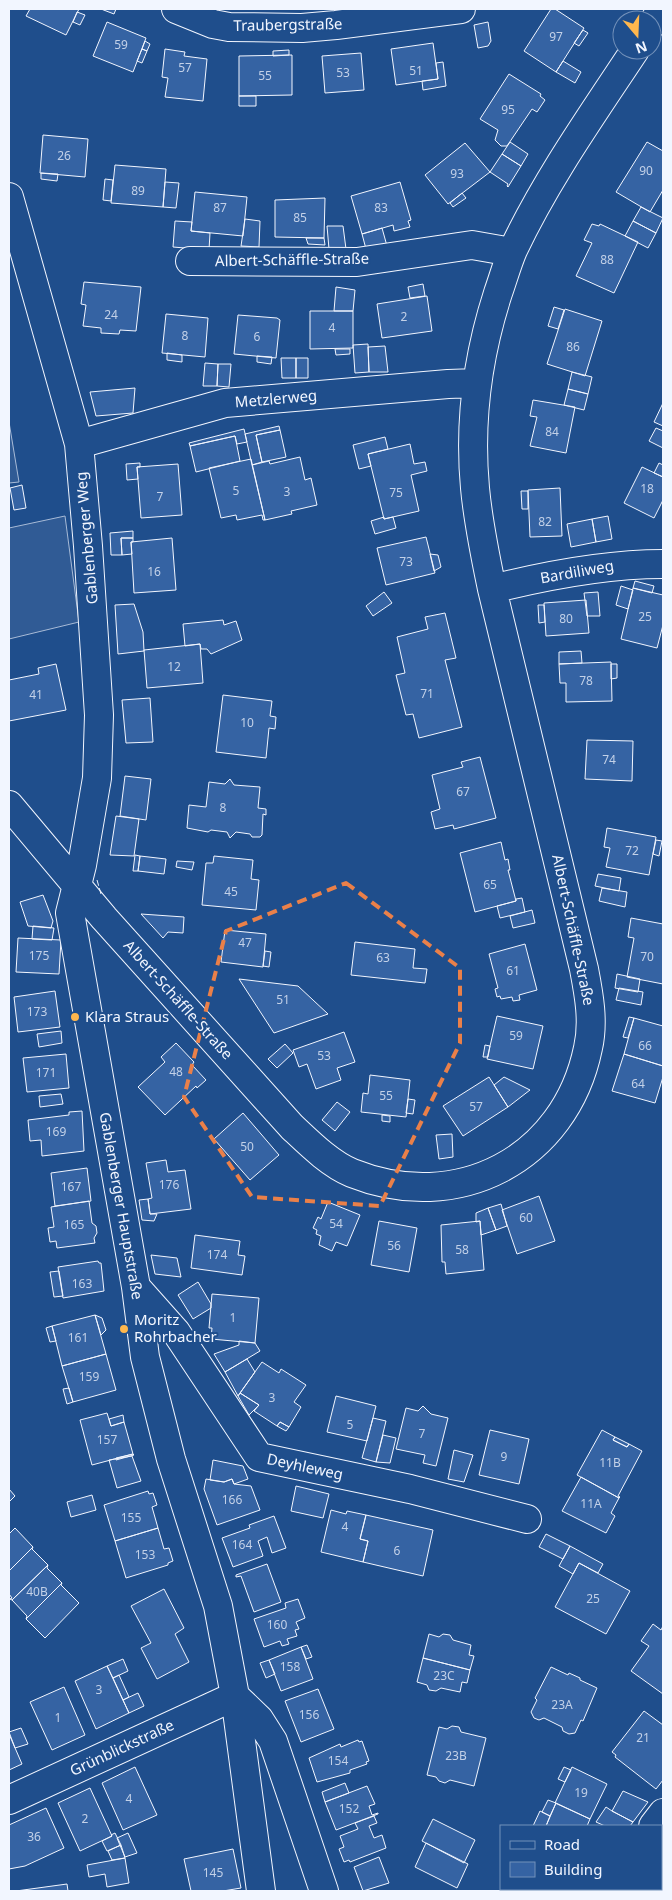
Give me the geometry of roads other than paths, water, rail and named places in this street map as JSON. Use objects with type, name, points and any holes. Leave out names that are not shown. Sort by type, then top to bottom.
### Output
[{"type":"street","name":"Traubergstraße","points":[[176,9],[213,24],[229,27],[302,28],[462,9]]},
{"type":"street","name":"Albert-Schäffle-Straße","points":[[9,805],[104,918],[292,1127],[317,1151],[350,1172],[386,1184],[426,1188],[458,1185],[486,1176],[514,1162],[540,1140],[564,1110],[578,1082],[588,1048],[591,1008],[584,969],[492,588],[482,539],[475,487],[473,442],[477,383],[491,316],[512,252],[538,201],[629,60]]},
{"type":"street","name":"Gablenberger Weg","points":[[9,197],[79,444],[100,715],[97,778],[77,886]]},
{"type":"street","name":"Albert-Schäffle-Straße","points":[[190,261],[357,262],[472,245],[512,252]]},
{"type":"street","name":"Metzlerweg","points":[[79,444],[225,403],[477,383]]},
{"type":"street","name":"Bardiliweg","points":[[492,588],[606,566],[663,564]]},
{"type":"street","name":"Gablenberger Hauptstraße","points":[[77,886],[70,913],[136,1287],[145,1357],[171,1459],[218,1606],[235,1696],[261,1891]]},
{"type":"street","name":"Deyhleweg","points":[[136,1287],[176,1332],[259,1457],[410,1489],[527,1520]]},
{"type":"street","name":"Grünblickstraße","points":[[9,1800],[235,1696]]},
{"type":"street","points":[[235,1696],[259,1718],[273,1741],[324,1891]]},
{"type":"street","points":[[654,1825],[663,1813]]},
{"type":"place","name":"Klara Straus","points":[[75,1017]]},
{"type":"place","name":"Moritz Rohrbacher","points":[[124,1329]]}]
